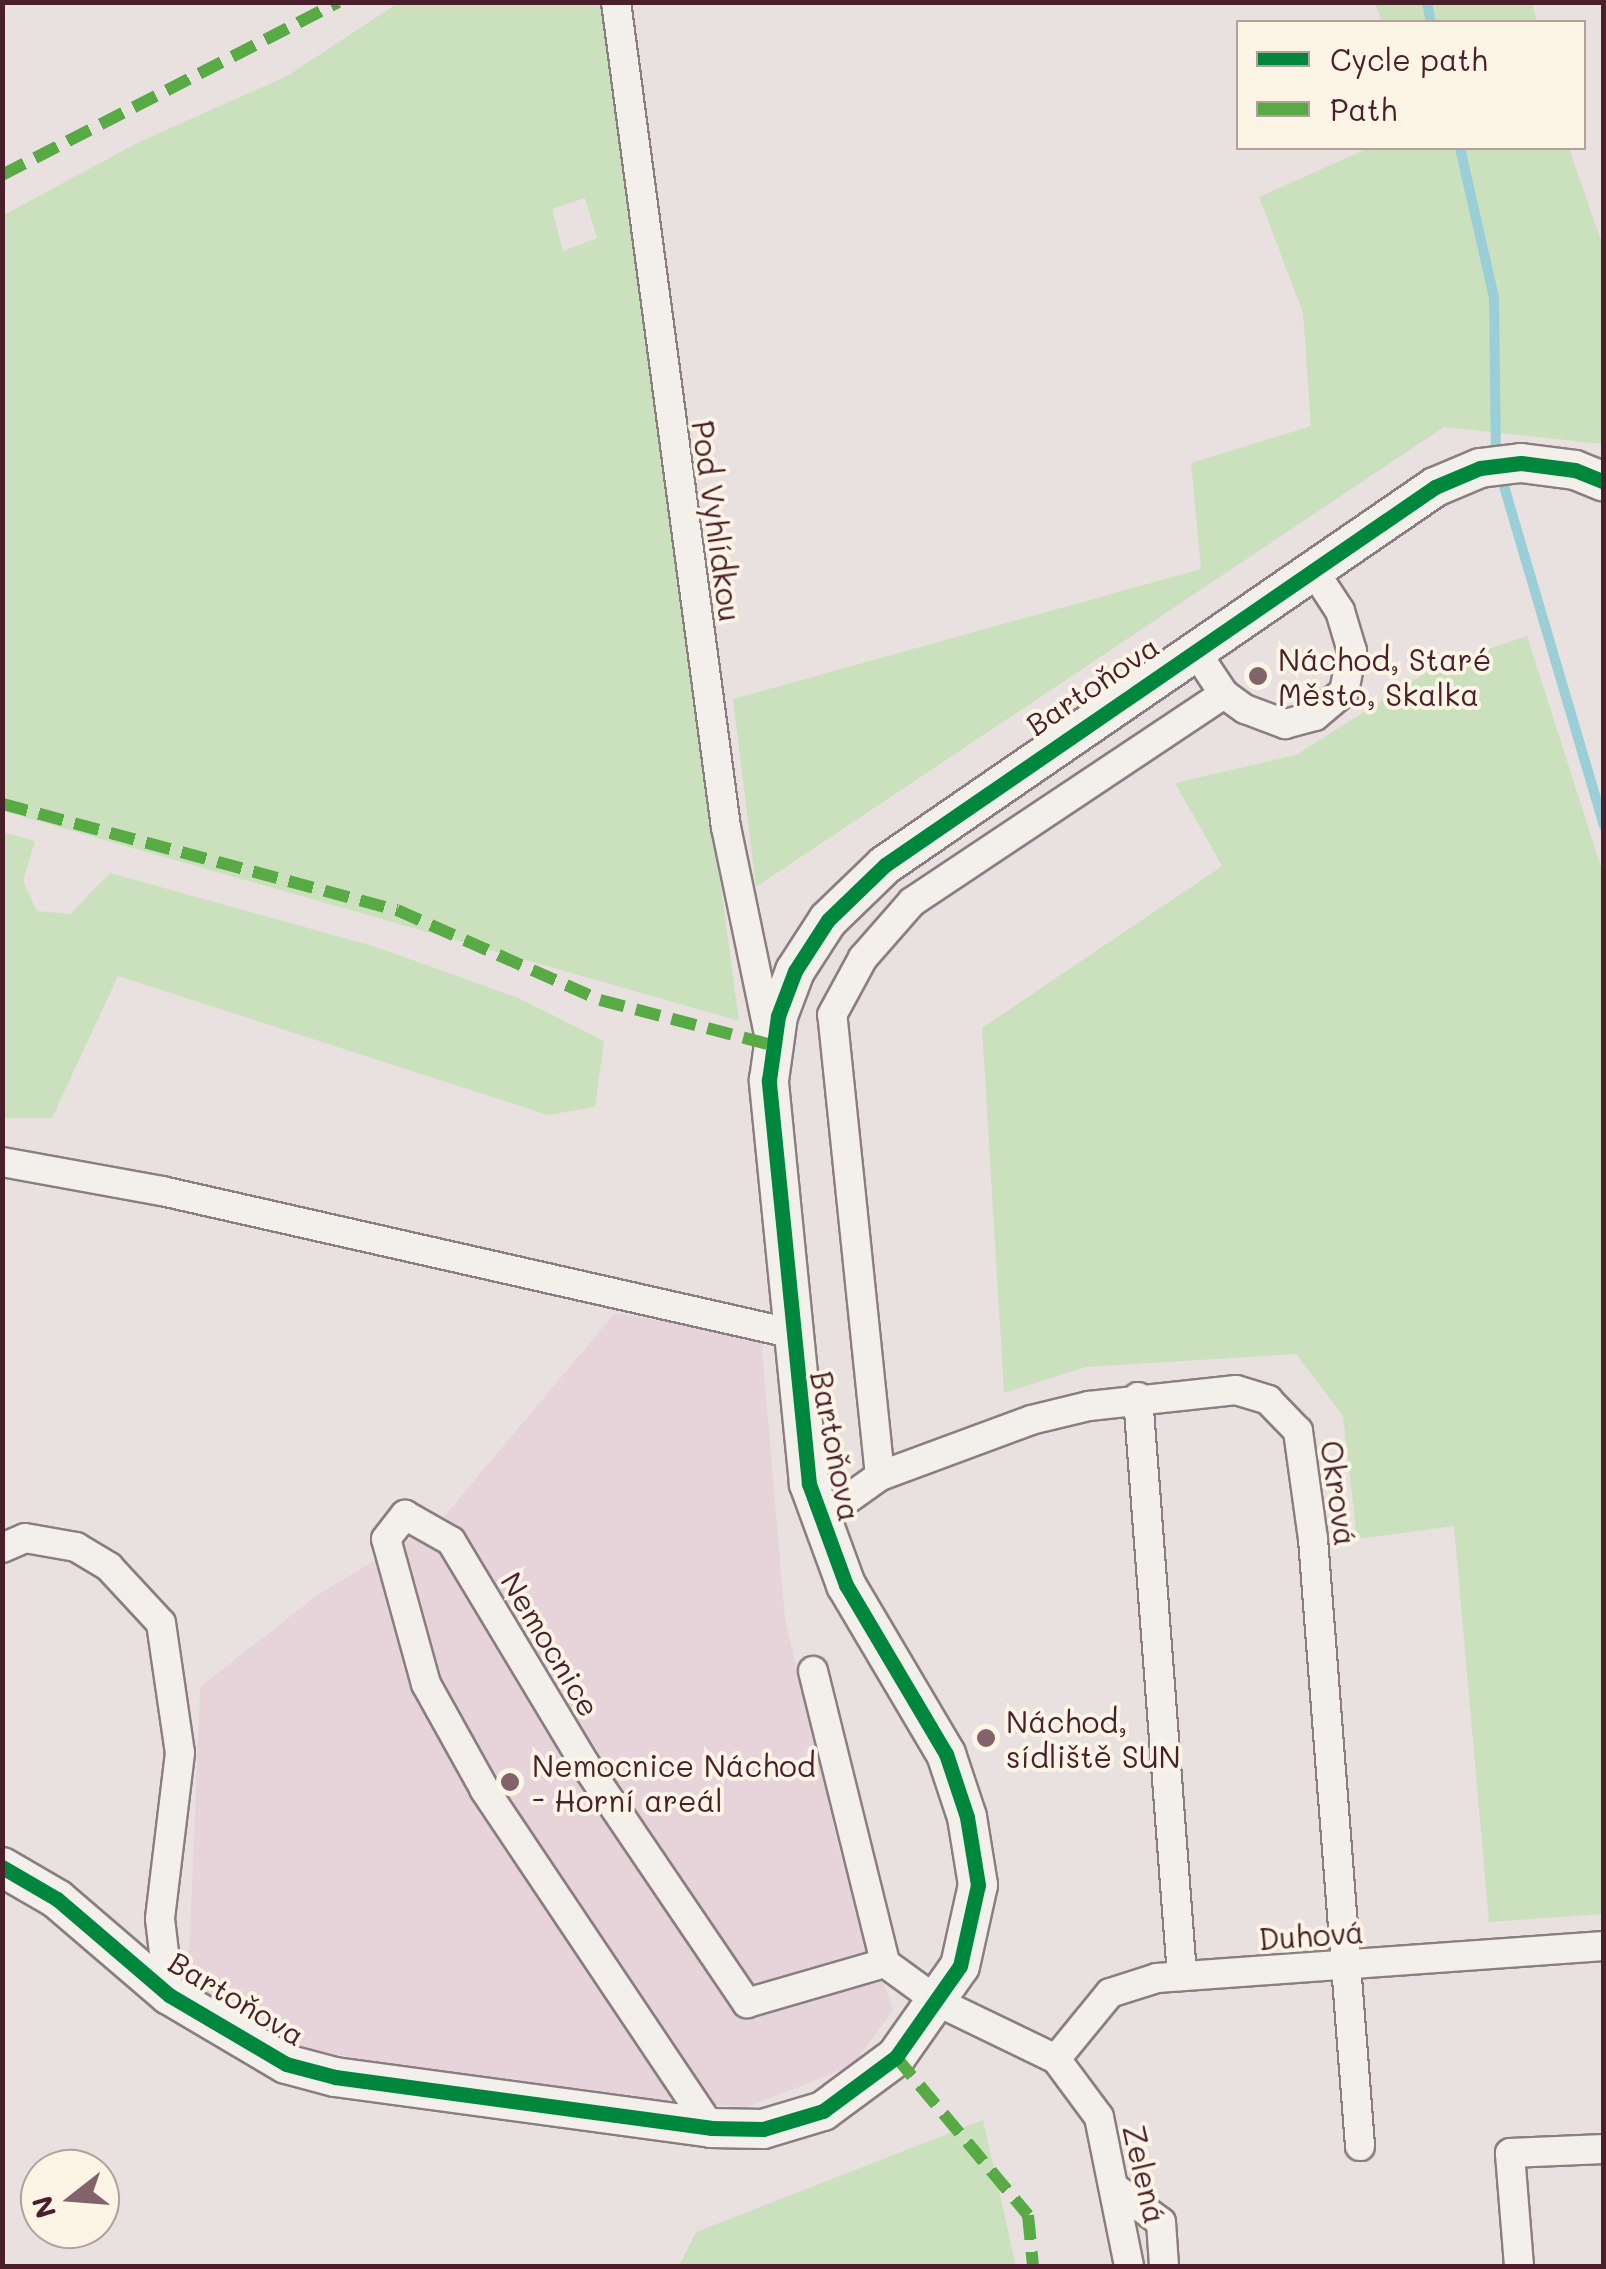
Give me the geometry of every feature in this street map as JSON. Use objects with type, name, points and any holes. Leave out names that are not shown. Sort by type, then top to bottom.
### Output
[{"type":"street","name":"Pod Vyhlídkou","points":[[616,2],[726,826],[772,1045]]},
{"type":"street","name":"Bartoňova","points":[[2,1868],[57,1899],[168,1995],[307,2072],[711,2128],[781,2126],[824,2110],[896,2058],[940,2003],[965,1954],[976,1902],[967,1816],[928,1718],[846,1586],[818,1520],[790,1333],[772,1132],[772,1045],[805,952],[872,876],[1194,649],[1435,488],[1480,468],[1540,463],[1604,482]]},
{"type":"street","points":[[1194,649],[1224,694],[1286,724],[1315,716],[1344,692],[1352,651],[1340,611],[1312,568]]},
{"type":"street","points":[[880,1476],[832,1015],[864,958],[912,902],[1224,694]]},
{"type":"street","points":[[2,1162],[162,1191],[790,1333]]},
{"type":"street","name":"Okrová","points":[[818,1520],[880,1476],[1031,1420],[1138,1397],[1236,1390],[1268,1400],[1298,1431],[1314,1539],[1360,2146]]},
{"type":"street","points":[[1138,1397],[1182,1976]]},
{"type":"street","name":"Nemocnice","points":[[711,2128],[485,1790],[437,1704],[386,1540],[405,1515],[451,1541],[586,1764],[747,2002],[885,1963]]},
{"type":"street","name":"Bartoňova","points":[[2,1548],[25,1538],[76,1548],[110,1567],[161,1623],[180,1752],[160,1919],[168,1995]]},
{"type":"street","points":[[813,1672],[885,1963]]},
{"type":"street","name":"Duhová","points":[[1056,2059],[1110,1993],[1182,1976],[1604,1946]]},
{"type":"street","name":"Zelená","points":[[885,1963],[940,2003],[1056,2059],[1099,2117],[1129,2266]]},
{"type":"street","points":[[1519,2266],[1510,2154],[1604,2149]]},
{"type":"street","points":[[1114,2188],[1161,2222],[1164,2266]]},
{"type":"shaded area","name":"Nemocnice Náchod - Horní areál","points":[[615,1313],[761,1338],[785,1619],[842,1861],[893,2010],[852,2066],[747,2107],[584,2098],[310,2050],[188,1983],[200,1687],[316,1596],[441,1520]]},
{"type":"green space","points":[[398,3],[603,3],[739,1021],[3,811],[2,216],[139,142],[287,76]],"holes":[[[585,198],[597,238],[563,251],[552,209]]]},
{"type":"green space","points":[[1375,3],[1532,3],[1536,20],[1381,20]]},
{"type":"green space","points":[[1365,150],[1570,150],[1603,246],[1602,444],[1444,427],[756,887],[733,699],[1201,569],[1191,463],[1311,426],[1303,313],[1259,197]]},
{"type":"green space","points":[[1527,636],[1603,873],[1604,1914],[1489,1922],[1454,1526],[1357,1539],[1343,1416],[1296,1354],[1086,1367],[1004,1393],[982,1028],[1222,866],[1175,783],[1296,755],[1435,667]]},
{"type":"green space","points":[[3,832],[35,841],[23,881],[37,911],[70,914],[110,873],[373,946],[521,999],[604,1041],[595,1107],[548,1115],[118,976],[52,1118],[3,1118]]},
{"type":"green space","points":[[983,2120],[1016,2266],[679,2266],[696,2232]]},
{"type":"waterway","points":[[1427,2],[1431,20]]},
{"type":"waterway","points":[[1460,150],[1494,298],[1496,459],[1604,825]]},
{"type":"marked path","points":[[2,175],[338,2]]},
{"type":"marked path","points":[[3,804],[397,910],[600,1000],[772,1045]]},
{"type":"marked path","points":[[896,2057],[1028,2215],[1033,2266]]},
{"type":"cycle path","points":[[2,1867],[57,1899],[169,1995],[286,2064],[335,2077],[711,2128],[763,2129],[823,2111],[896,2057],[960,1966],[978,1885],[967,1817],[946,1754],[846,1585],[809,1484],[769,1080],[778,1016],[795,971],[828,920],[885,865],[1435,487],[1480,468],[1521,463],[1575,470],[1604,482]]},
{"type":"place","name":"Náchod, Staré Město, Skalka","points":[[1258,676]]},
{"type":"place","name":"Náchod, sídliště SUN","points":[[986,1738]]},
{"type":"place","name":"Nemocnice Náchod - Horní areál","points":[[510,1782]]}]
